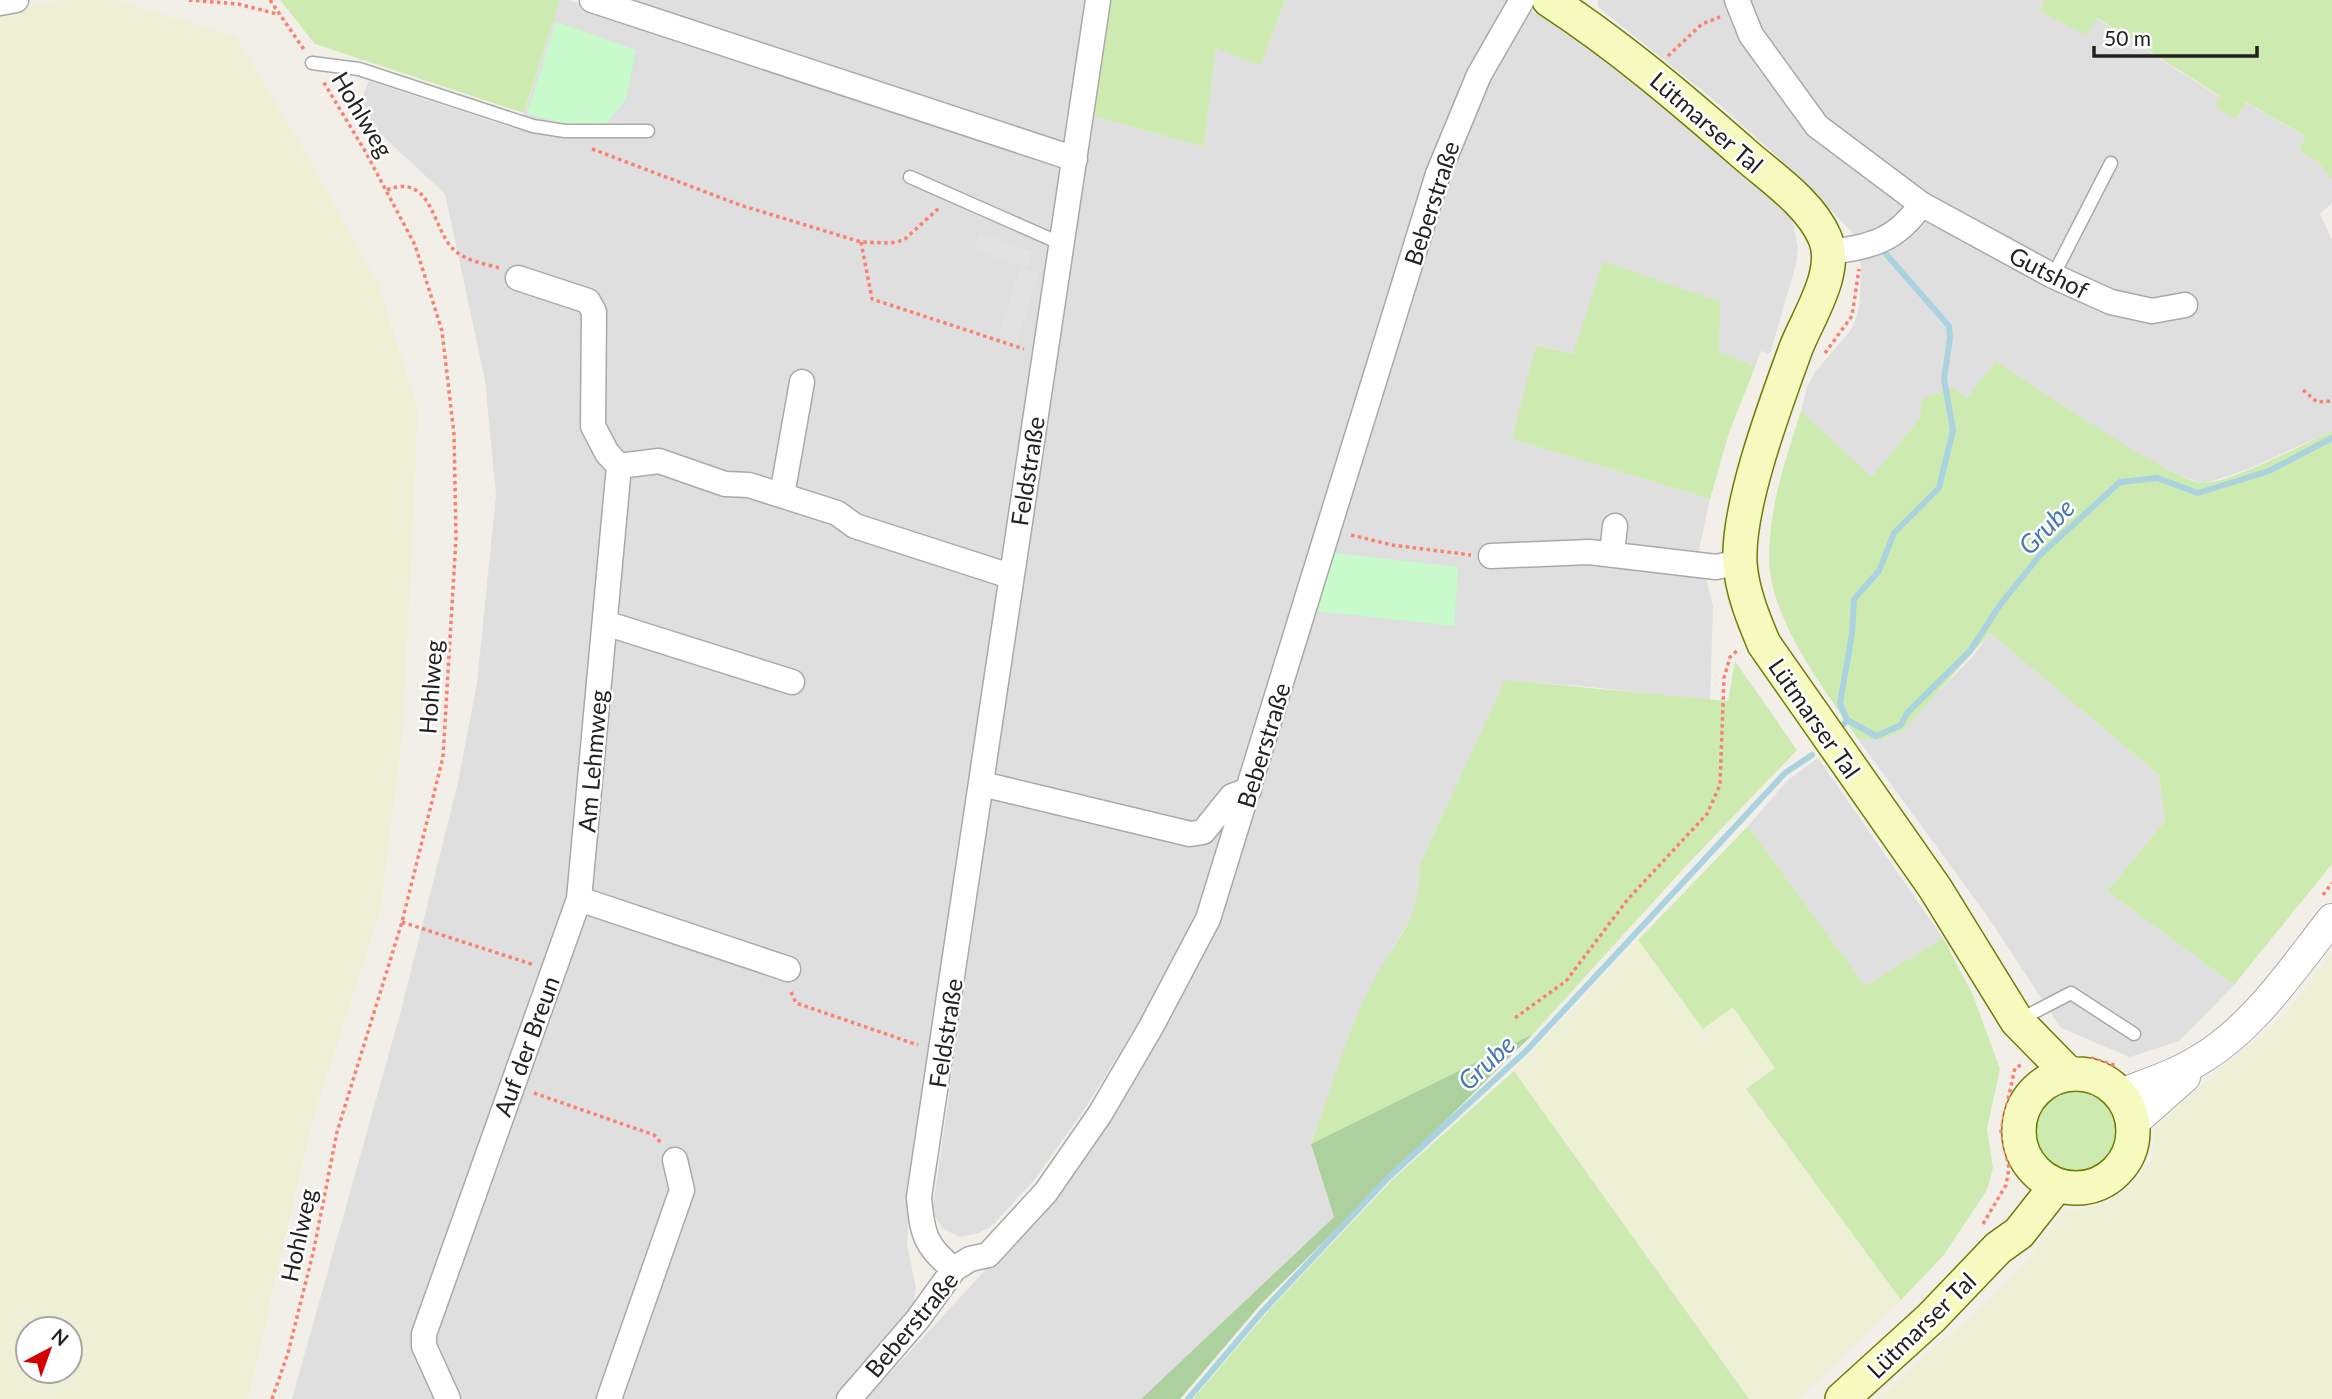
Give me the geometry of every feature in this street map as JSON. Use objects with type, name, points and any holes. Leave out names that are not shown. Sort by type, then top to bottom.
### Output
[{"type":"main road","name":"Lütmarser Tal","points":[[1562,3],[1653,74],[1804,207],[1842,251],[1840,269],[1843,286],[1836,312],[1828,329],[1787,380],[1744,512],[1740,562],[1749,607],[1759,633],[1800,699],[1935,888],[2017,1021],[2078,1065]]},
{"type":"main road","name":"Lütmarser Tal","points":[[2017,1021],[2026,1079]]},
{"type":"main road","points":[[2078,1065],[2127,1095],[2129,1152],[2112,1176],[2085,1188],[2043,1177],[2021,1149],[2018,1128],[2026,1079],[2046,1082],[2078,1065]]},
{"type":"main road","name":"Lütmarser Tal","points":[[1842,1399],[1931,1318],[1989,1239],[2007,1223],[2022,1198],[2043,1177]]},
{"type":"street","points":[[0,3],[16,0]]},
{"type":"street","points":[[592,0],[1075,159]]},
{"type":"street","name":"Feldstraße","points":[[954,1269],[936,1255],[922,1232],[919,1197],[1098,0]]},
{"type":"street","name":"Beberstraße","points":[[849,1399],[918,1319],[954,1269],[970,1259],[988,1255],[1046,1192],[1100,1114],[1151,1027],[1208,919],[1456,125],[1479,75],[1522,0]]},
{"type":"street","name":"Gutshof","points":[[1738,5],[1751,35],[1816,126],[1921,204],[2053,276],[2111,302],[2152,311],[2185,305]]},
{"type":"street","points":[[1842,251],[1887,238],[1908,225],[1921,204]]},
{"type":"street","points":[[517,278],[588,301],[594,312],[593,426],[607,453],[619,466],[659,461],[725,484],[749,485],[837,513],[855,526],[1010,576]]},
{"type":"street","points":[[782,495],[802,382]]},
{"type":"street","name":"Am Lehmweg","points":[[579,899],[619,466]]},
{"type":"street","points":[[1612,553],[1615,526]]},
{"type":"street","points":[[1491,556],[1555,551],[1612,553],[1716,567],[1740,562]]},
{"type":"street","points":[[605,623],[792,682]]},
{"type":"street","points":[[982,784],[1190,834],[1203,832],[1231,796],[1249,790]]},
{"type":"street","points":[[579,899],[788,970]]},
{"type":"street","name":"Auf der Breun","points":[[448,1399],[424,1346],[424,1334],[579,899]]},
{"type":"street","points":[[2127,1095],[2199,1061],[2255,1012],[2324,912]]},
{"type":"street","points":[[609,1399],[682,1190],[675,1160]]},
{"type":"lane","points":[[312,63],[359,68],[533,126],[565,131],[648,131]]},
{"type":"lane","points":[[2053,276],[2112,163]]},
{"type":"lane","points":[[910,177],[1062,244]]},
{"type":"lane","points":[[2017,1021],[2071,993],[2134,1034]]},
{"type":"path","points":[[189,0],[238,4],[279,14]]},
{"type":"path","name":"Hohlweg","points":[[270,0],[312,63],[387,190],[415,245],[442,331],[454,435],[456,538],[443,757],[402,922],[337,1132],[289,1353],[272,1399]]},
{"type":"path","points":[[1653,74],[1674,48],[1702,24],[1738,5]]},
{"type":"path","points":[[565,131],[566,136],[601,153],[659,172],[740,205],[861,242],[891,243],[904,240],[916,232],[952,195]]},
{"type":"path","points":[[387,190],[397,186],[414,188],[425,197],[452,248],[465,257],[508,271],[517,278]]},
{"type":"path","points":[[861,242],[872,299],[1044,356]]},
{"type":"path","points":[[1818,362],[1852,316],[1859,281],[1842,251]]},
{"type":"path","points":[[2302,390],[2317,402],[2332,401]]},
{"type":"path","points":[[1329,530],[1392,545],[1491,556]]},
{"type":"path","points":[[1515,1018],[1566,981],[1628,899],[1707,814],[1720,785],[1724,678],[1730,657],[1759,633]]},
{"type":"path","points":[[2324,912],[2332,883]]},
{"type":"path","points":[[402,922],[552,971]]},
{"type":"path","points":[[788,970],[792,983],[790,996],[796,1003],[942,1054]]},
{"type":"path","points":[[2078,1065],[2118,1066],[2127,1095]]},
{"type":"path","points":[[1989,1239],[2009,1168],[2001,1131],[2026,1079]]},
{"type":"path","points":[[512,1086],[654,1135],[675,1160]]},
{"type":"shaded area","points":[[560,0],[568,0],[1065,160],[911,1190],[907,1244],[916,1288],[914,1303],[908,1315],[835,1399],[292,1399],[400,1014],[458,782],[477,683],[496,495],[485,380],[445,194],[356,111],[369,81],[519,130]]},
{"type":"shaded area","points":[[608,0],[1089,0],[1067,150]]},
{"type":"shaded area","points":[[1285,0],[1511,0],[1473,73],[1240,777],[1208,817],[1195,826],[994,777],[1093,116],[1204,147],[1216,48],[1260,65]]},
{"type":"shaded area","points":[[1598,0],[2044,0],[2039,11],[2087,34],[2096,18],[2220,97],[2237,118],[2245,102],[2306,137],[2299,151],[2317,161],[2332,179],[2332,203],[2320,214],[2332,240],[2332,431],[2246,470],[2203,484],[1968,398],[1920,418],[1872,478],[1801,411],[1807,387],[1816,371],[1851,330],[1856,318],[1860,301],[1861,266],[1852,232],[1794,172],[1721,106],[1598,7]]},
{"type":"shaded area","points":[[1525,9],[1550,19],[1647,90],[1792,217],[1798,249],[1796,264],[1770,354],[1761,351],[1755,367],[1718,351],[1573,354],[1537,345],[1512,439],[1710,499],[1699,550],[1713,606],[1710,701],[1582,686],[1505,681],[1419,866],[1421,891],[1413,914],[1369,989],[1311,1143],[1334,1217],[1141,1399],[866,1399],[1051,1199],[1161,1034],[1373,429],[1446,172],[1463,124]]},
{"type":"shaded area","points":[[980,233],[1032,251],[1027,268],[974,250]]},
{"type":"shaded area","points":[[1020,267],[1039,273],[1017,342],[999,336]]},
{"type":"shaded area","points":[[1990,633],[2159,775],[2165,821],[2107,891],[2234,985],[2179,1041],[2130,1057],[2061,1028],[1988,917],[1858,739],[1882,740],[1905,729],[1973,656]]},
{"type":"shaded area","points":[[1818,758],[1943,938],[1865,987],[1748,826],[1788,780]]},
{"type":"shaded area","points":[[998,795],[1189,843],[1231,814],[1197,911],[1140,1020],[1088,1104],[1035,1179],[993,1225],[979,1233],[960,1237],[943,1229],[934,1215],[933,1206],[991,800]]},
{"type":"green space","points":[[60,0],[117,0],[236,37],[305,151],[379,286],[418,410],[403,731],[380,912],[312,1122],[248,1399],[0,1399],[0,14]]},
{"type":"green space","points":[[280,0],[560,0],[524,113],[315,44]]},
{"type":"green space","points":[[1111,0],[1285,0],[1260,66],[1216,48],[1204,147],[1093,116]]},
{"type":"green space","points":[[2044,0],[2332,0],[2332,179],[2317,161],[2299,151],[2305,136],[2246,102],[2236,119],[2215,107],[2220,96],[2097,18],[2087,35],[2039,11]]},
{"type":"green space","points":[[556,22],[636,50],[626,99],[606,124],[566,124],[527,114]]},
{"type":"green space","points":[[1603,261],[1720,302],[1719,351],[1755,367],[1729,433],[1710,499],[1512,439],[1536,345],[1573,354]]},
{"type":"green space","points":[[1995,361],[2134,450],[2188,479],[2203,483],[2231,477],[2332,431],[2332,864],[2234,985],[2107,891],[2165,821],[2159,775],[1990,633],[1905,729],[1882,740],[1858,739],[1801,653],[1779,605],[1769,558],[1772,520],[1779,483],[1801,411],[1872,477],[1920,418],[1922,399],[1952,388],[1968,398]]},
{"type":"green space","points":[[1335,553],[1458,567],[1454,626],[1316,611]]},
{"type":"green space","points":[[1735,661],[1797,750],[1685,867],[1533,1034],[1311,1144],[1361,1005],[1411,916],[1419,884],[1419,866],[1505,680],[1728,701]]},
{"type":"green space","points":[[1748,826],[1865,986],[1943,938],[1973,995],[2000,1069],[1987,1129],[1993,1168],[1987,1190],[1943,1256],[1901,1300],[1746,1089],[1775,1068],[1733,1007],[1703,1029],[1638,940]]},
{"type":"green space","points":[[1638,940],[1703,1029],[1733,1006],[1775,1068],[1746,1090],[1901,1300],[1798,1399],[1749,1399],[1514,1071]]},
{"type":"green space","points":[[2332,952],[2332,1399],[1876,1399],[1988,1301],[2024,1265],[2061,1213],[2105,1204],[2133,1184],[2152,1157],[2154,1129],[2289,1009]]},
{"type":"green space","points":[[1533,1034],[1262,1303],[1180,1399],[1141,1399],[1334,1217],[1311,1144]]},
{"type":"green space","points":[[1514,1071],[1749,1399],[1193,1399],[1270,1309],[1393,1179]]},
{"type":"green space","points":[[2070,1087],[2086,1087],[2109,1099],[2118,1113],[2121,1130],[2118,1147],[2109,1161],[2086,1173],[2070,1173],[2054,1166],[2042,1154],[2035,1138],[2035,1122],[2042,1106],[2054,1094]]},
{"type":"waterway","points":[[1847,720],[1840,703],[1852,634],[1854,599],[1879,571],[1894,533],[1939,488],[1953,430],[1944,379],[1950,338],[1949,326],[1886,254]]},
{"type":"waterway","name":"Grube","points":[[1844,724],[1847,720],[1876,736],[1901,725],[1907,713],[1970,651],[2000,605],[2040,555],[2120,482],[2157,478],[2198,493],[2269,471],[2332,438]]},
{"type":"waterway","name":"Grube","points":[[1188,1399],[1262,1312],[1388,1178],[1526,1051],[1785,773],[1812,755]]}]
